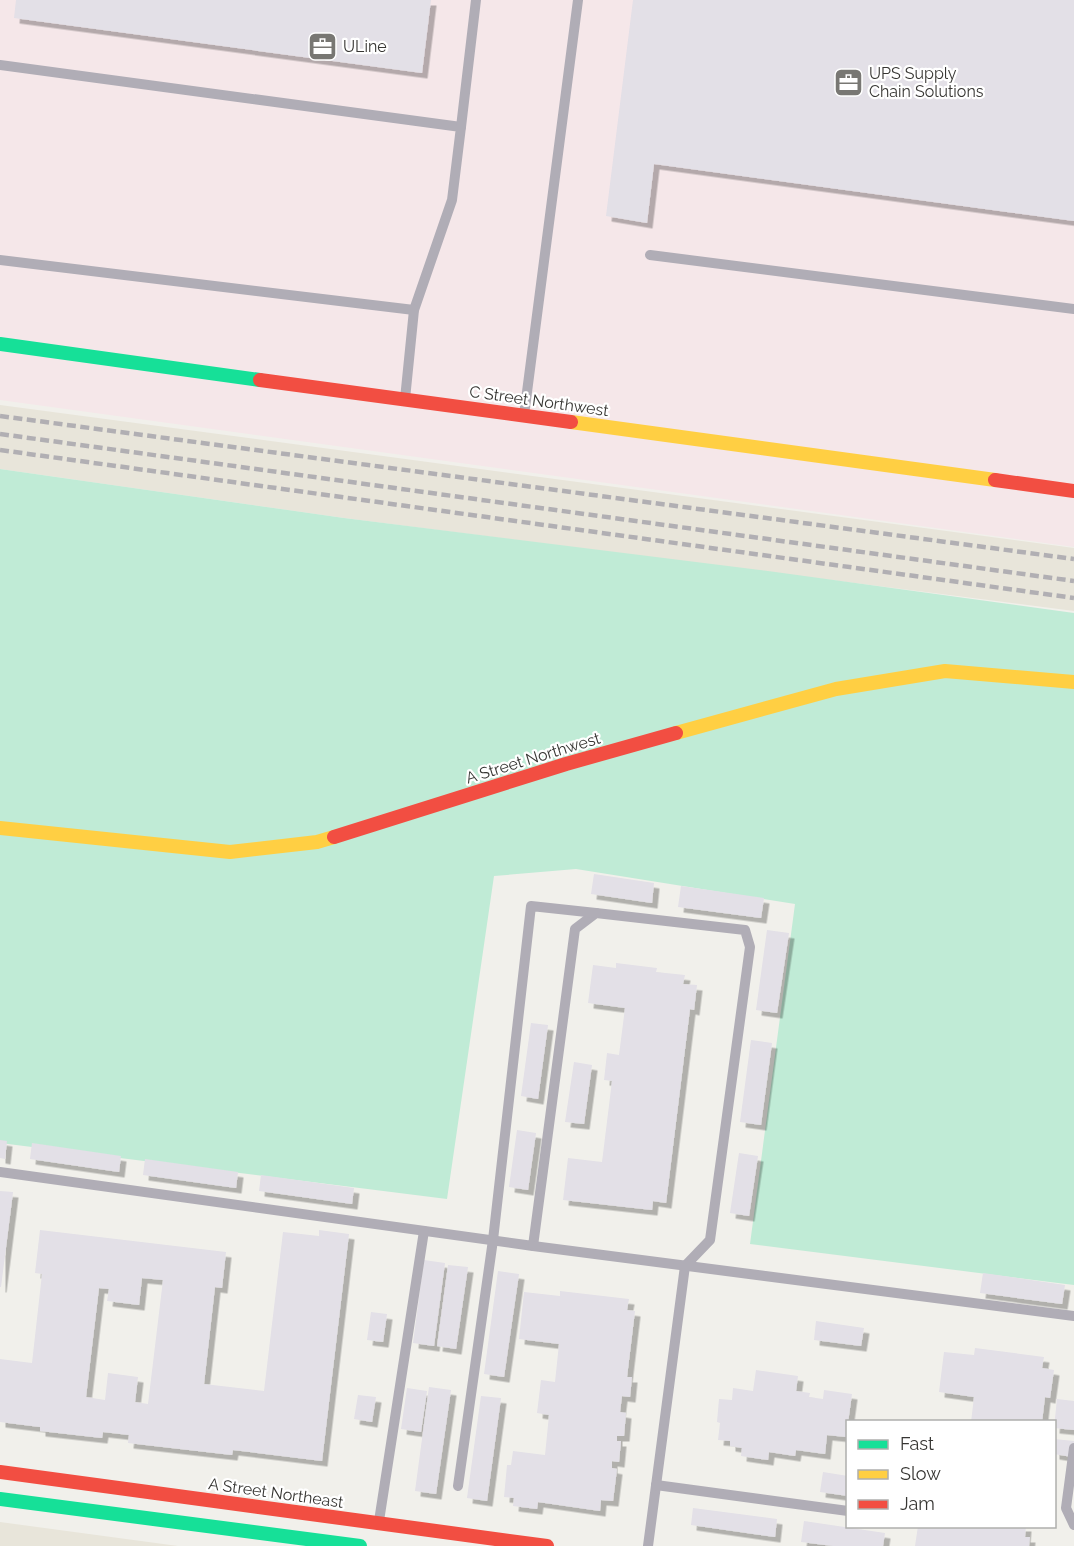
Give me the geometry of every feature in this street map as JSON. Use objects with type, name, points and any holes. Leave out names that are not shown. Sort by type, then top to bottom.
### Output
[{"type":"street","name":"C Street Northwest","points":[[0,344],[1074,492]]},
{"type":"street","name":"A Street Northwest","points":[[0,828],[231,852],[317,842],[566,764],[836,689],[945,671],[1074,682]]},
{"type":"street","name":"A Street Northeast","points":[[0,1472],[311,1531],[360,1546]]},
{"type":"street","name":"A Street Northeast","points":[[0,1500],[311,1531],[378,1523],[547,1546]]},
{"type":"lane","points":[[405,399],[414,310],[452,200],[476,0]]},
{"type":"lane","points":[[524,416],[578,0]]},
{"type":"lane","points":[[0,66],[460,127]]},
{"type":"lane","points":[[650,255],[1074,309]]},
{"type":"lane","points":[[0,260],[414,310]]},
{"type":"lane","points":[[458,1486],[493,1240],[531,906],[745,930],[750,947],[710,1240],[685,1266],[648,1546]]},
{"type":"lane","points":[[533,1246],[575,929],[596,913]]},
{"type":"lane","points":[[0,1172],[533,1246],[1074,1317]]},
{"type":"lane","points":[[378,1523],[424,1231]]},
{"type":"lane","points":[[1074,1448],[1066,1508],[1074,1525]]},
{"type":"lane","points":[[656,1485],[846,1511]]},
{"type":"shaded area","points":[[0,0],[1074,0],[1074,547],[0,400]]},
{"type":"shaded area","points":[[0,405],[1074,548],[1074,611],[344,518],[0,469]]},
{"type":"shaded area","points":[[0,1522],[178,1546],[0,1546]]},
{"type":"green space","points":[[0,469],[344,518],[768,571],[1074,613],[1074,1285],[750,1244],[795,904],[576,869],[494,876],[447,1199],[0,1143]]},
{"type":"building","name":"ULine","points":[[16,0],[431,0],[422,73],[14,18]]},
{"type":"building","name":"UPS Supply Chain Solutions","points":[[633,0],[1074,0],[1074,221],[654,164],[647,223],[606,216]]},
{"type":"building","points":[[594,874],[654,883],[652,903],[591,894]]},
{"type":"building","points":[[681,886],[764,898],[761,918],[678,907]]},
{"type":"building","points":[[767,930],[789,933],[777,1013],[756,1010]]},
{"type":"building","points":[[616,963],[657,968],[656,972],[685,975],[683,984],[697,985],[694,1010],[690,1009],[666,1203],[653,1201],[652,1210],[563,1200],[568,1158],[602,1162],[612,1081],[604,1080],[607,1053],[619,1055],[625,1008],[588,1003],[593,965],[616,968]]},
{"type":"building","points":[[531,1023],[548,1025],[538,1099],[521,1096]]},
{"type":"building","points":[[751,1040],[772,1043],[761,1125],[740,1122]]},
{"type":"building","points":[[574,1062],[592,1065],[584,1124],[565,1122]]},
{"type":"building","points":[[517,1130],[536,1133],[528,1190],[509,1187]]},
{"type":"building","points":[[0,1140],[7,1141],[5,1159],[0,1158]]},
{"type":"building","points":[[32,1143],[121,1156],[119,1172],[30,1159]]},
{"type":"building","points":[[739,1153],[758,1156],[749,1216],[730,1213]]},
{"type":"building","points":[[145,1159],[238,1172],[236,1188],[143,1175]]},
{"type":"building","points":[[261,1175],[354,1188],[352,1204],[259,1191]]},
{"type":"building","points":[[0,1191],[13,1192],[1,1287],[0,1287]]},
{"type":"building","points":[[40,1230],[226,1252],[222,1288],[215,1287],[204,1384],[264,1391],[283,1232],[319,1236],[319,1230],[349,1234],[322,1461],[233,1450],[232,1455],[128,1443],[129,1435],[103,1432],[102,1438],[40,1431],[40,1427],[0,1422],[0,1359],[32,1363],[42,1274],[35,1273]],"holes":[[[142,1278],[163,1280],[148,1404],[135,1402],[138,1377],[108,1373],[105,1400],[86,1397],[99,1288],[109,1289],[107,1301],[139,1305]]]},
{"type":"building","points":[[424,1260],[445,1263],[434,1346],[413,1343]]},
{"type":"building","points":[[448,1265],[468,1267],[456,1349],[437,1346]]},
{"type":"building","points":[[498,1271],[519,1274],[504,1377],[484,1374]]},
{"type":"building","points":[[983,1273],[1065,1285],[1062,1304],[980,1293]]},
{"type":"building","points":[[560,1291],[629,1299],[627,1310],[635,1311],[627,1377],[632,1377],[630,1397],[622,1396],[620,1412],[626,1413],[624,1436],[617,1436],[617,1441],[621,1441],[619,1462],[612,1461],[612,1468],[617,1469],[613,1501],[601,1500],[600,1511],[538,1502],[537,1509],[513,1506],[514,1498],[504,1497],[507,1465],[511,1465],[513,1451],[545,1455],[549,1415],[537,1413],[541,1380],[555,1382],[559,1344],[519,1339],[524,1292],[560,1296]]},
{"type":"building","points":[[371,1312],[387,1314],[383,1342],[367,1340]]},
{"type":"building","points":[[816,1321],[864,1328],[861,1346],[814,1340]]},
{"type":"building","points":[[975,1348],[1044,1357],[1042,1368],[1054,1370],[1050,1398],[1045,1397],[1042,1420],[971,1420],[974,1397],[939,1392],[944,1352],[974,1355]]},
{"type":"building","points":[[756,1370],[798,1376],[796,1391],[810,1393],[809,1397],[823,1399],[824,1390],[852,1394],[848,1420],[846,1420],[846,1437],[827,1435],[825,1454],[796,1450],[795,1456],[769,1452],[768,1460],[741,1456],[742,1448],[730,1446],[730,1441],[718,1440],[719,1399],[732,1400],[733,1388],[753,1391]]},
{"type":"building","points":[[429,1387],[451,1390],[436,1494],[415,1491]]},
{"type":"building","points":[[407,1388],[427,1391],[421,1432],[401,1429]]},
{"type":"building","points":[[358,1395],[376,1397],[372,1422],[354,1419]]},
{"type":"building","points":[[481,1396],[501,1398],[487,1501],[467,1498]]},
{"type":"building","points":[[1057,1399],[1074,1401],[1074,1430],[1056,1428]]},
{"type":"building","points":[[1056,1439],[1074,1441],[1072,1457],[1056,1454]]},
{"type":"building","points":[[823,1472],[846,1476],[846,1496],[820,1492]]},
{"type":"building","points":[[693,1508],[777,1519],[775,1537],[691,1525]]},
{"type":"building","points":[[804,1521],[885,1533],[883,1546],[833,1546],[801,1542]]},
{"type":"building","points":[[918,1528],[1026,1528],[1025,1537],[1030,1537],[1029,1546],[915,1546]]},
{"type":"railway","points":[[0,416],[1074,559]]},
{"type":"railway","points":[[0,434],[1074,581]]},
{"type":"railway","points":[[0,450],[1074,598]]},
{"type":"traffic: fast","points":[[0,344],[260,380]]},
{"type":"traffic: fast","points":[[0,1499],[360,1546]]},
{"type":"traffic: slow","points":[[571,422],[995,480]]},
{"type":"traffic: slow","points":[[676,733],[836,689],[945,671],[1074,682]]},
{"type":"traffic: slow","points":[[0,828],[230,852],[317,842],[334,837]]},
{"type":"traffic: jam","points":[[260,380],[571,422]]},
{"type":"traffic: jam","points":[[995,480],[1074,491]]},
{"type":"traffic: jam","points":[[334,837],[566,764],[676,733]]},
{"type":"traffic: jam","points":[[0,1472],[547,1546]]},
{"type":"place","name":"ULine","points":[[322,46]]},
{"type":"place","name":"UPS Supply Chain Solutions","points":[[848,82]]}]
